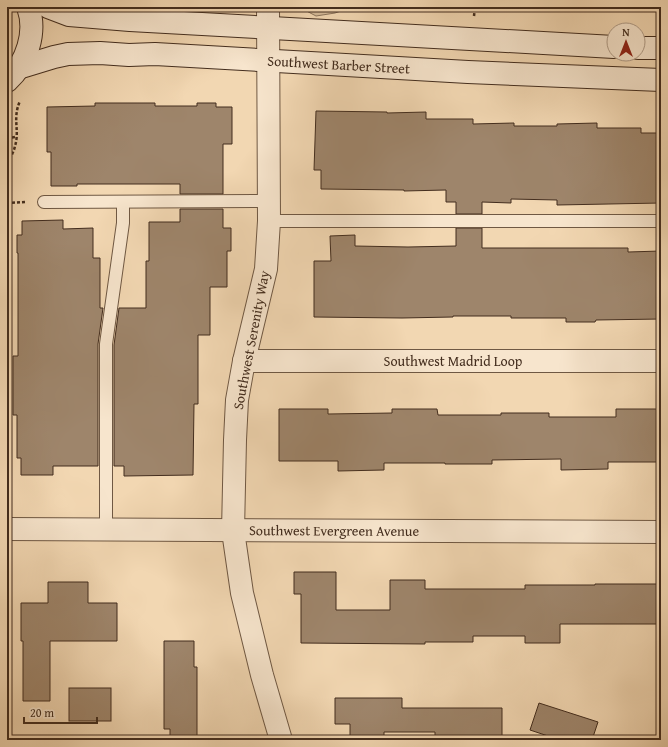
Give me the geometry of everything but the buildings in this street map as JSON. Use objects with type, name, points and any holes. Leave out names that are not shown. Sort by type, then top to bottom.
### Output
[{"type":"street","name":"Southwest Barber Street","points":[[13,74],[24,58],[30,35],[31,22],[28,7]]},
{"type":"street","points":[[48,7],[69,15],[130,20],[268,17],[365,34],[606,47]]},
{"type":"street","name":"Southwest Serenity Way","points":[[268,17],[269,211],[266,269],[244,361],[237,400],[234,531],[242,593],[262,675],[282,740]]},
{"type":"street","points":[[646,48],[661,48]]},
{"type":"street","name":"Southwest Barber Street","points":[[13,74],[54,57],[68,54],[100,53],[129,55],[155,54],[661,80]]},
{"type":"street","name":"Southwest Madrid Loop","points":[[244,361],[661,361]]},
{"type":"street","name":"Southwest Evergreen Avenue","points":[[7,530],[106,529],[234,531],[661,532]]},
{"type":"lane","points":[[44,202],[123,202],[269,211],[661,221]]},
{"type":"lane","points":[[106,529],[106,344],[123,223],[123,202]]},
{"type":"path","points":[[7,164],[16,145],[15,116],[21,98]]},
{"type":"path","points":[[7,138],[16,137]]},
{"type":"shaded area","points":[[299,7],[352,7],[335,13],[316,16]]}]
